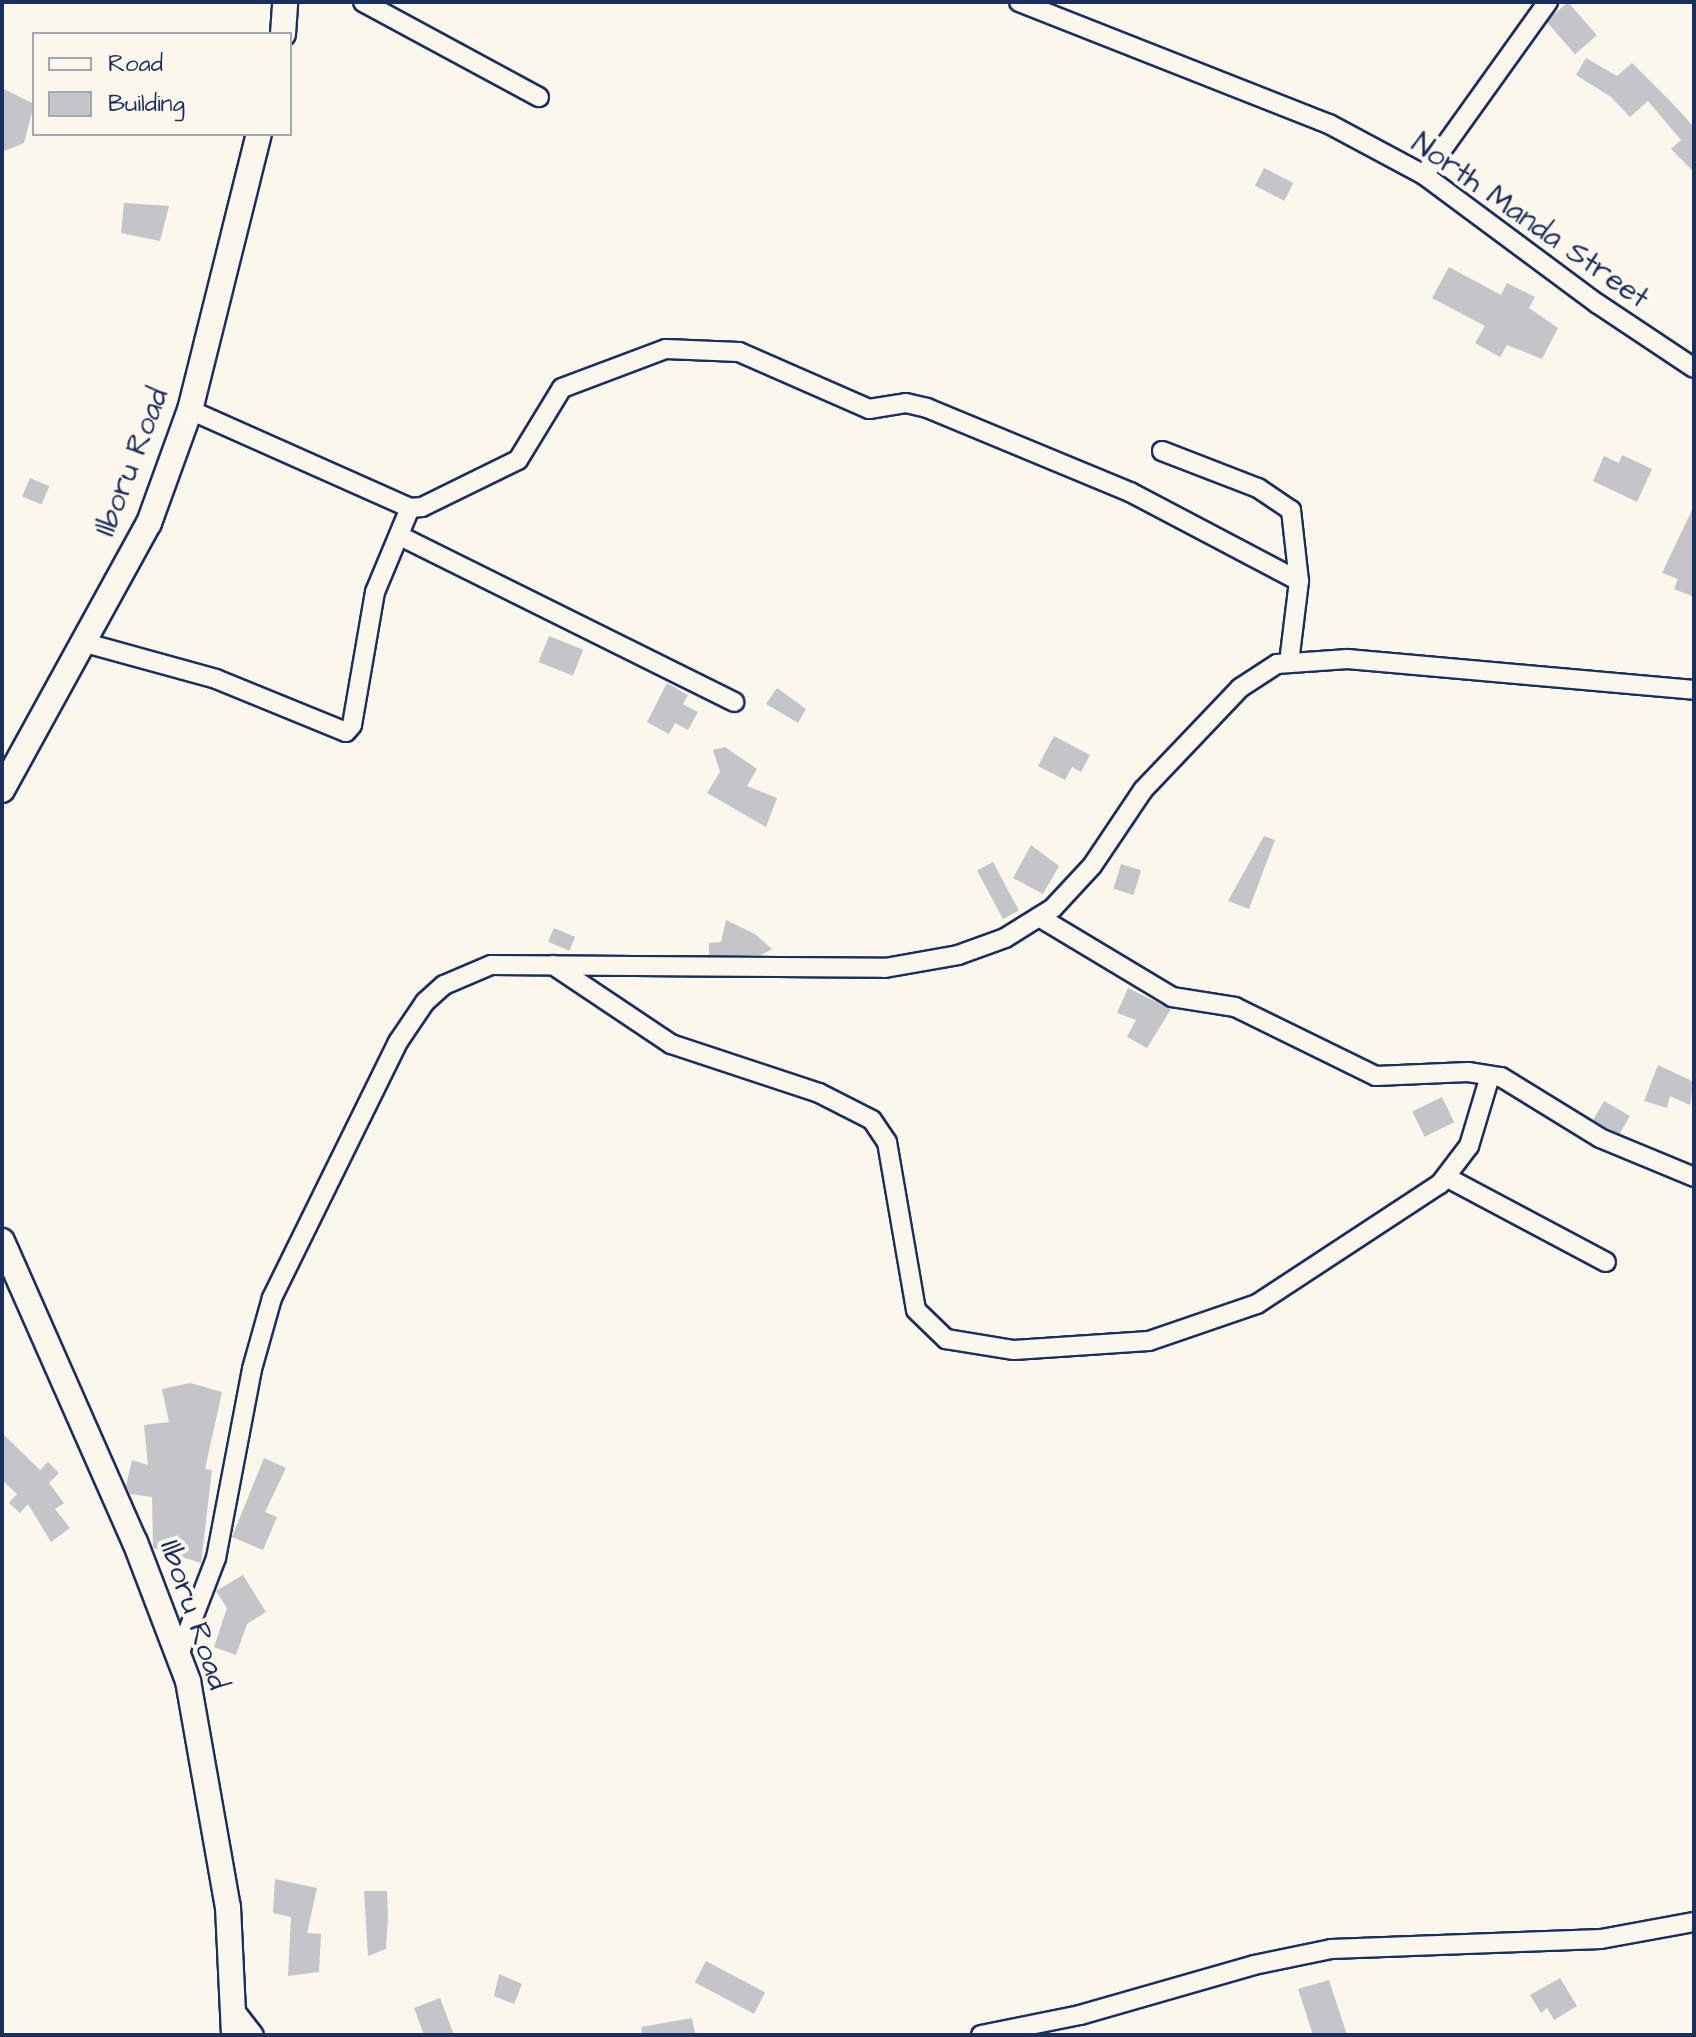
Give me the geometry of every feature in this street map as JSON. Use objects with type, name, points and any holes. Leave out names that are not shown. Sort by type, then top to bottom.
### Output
[{"type":"street","points":[[283,32],[285,2]]},
{"type":"street","points":[[363,2],[539,97]]},
{"type":"street","name":"North Manda Street","points":[[1019,2],[1329,124],[1424,175],[1598,304],[1694,368]]},
{"type":"street","points":[[1424,175],[1548,2]]},
{"type":"street","name":"Ilboru Road","points":[[2,790],[149,523],[190,410],[258,136]]},
{"type":"street","points":[[190,410],[410,508],[422,507],[518,460],[562,388],[666,349],[707,347],[739,352],[869,409],[906,403],[927,408],[1130,492],[1299,581]]},
{"type":"street","points":[[1162,451],[1285,502],[1294,519],[1299,581],[1289,662]]},
{"type":"street","points":[[82,642],[216,679],[346,732],[352,725],[375,592],[402,537],[410,508]]},
{"type":"street","points":[[402,537],[734,702]]},
{"type":"street","points":[[178,1657],[223,1532],[260,1330],[398,1042],[425,1002],[467,972],[491,965],[885,968],[958,955],[1005,938],[1039,917],[1092,866],[1143,790],[1240,688],[1261,670],[1289,662],[1363,660],[1694,690]]},
{"type":"street","points":[[1039,917],[1172,997],[1235,1007],[1376,1076],[1490,1076],[1522,1087],[1600,1138],[1694,1177]]},
{"type":"street","points":[[553,965],[671,1044],[819,1093],[872,1120],[887,1142],[916,1310],[934,1330],[963,1343],[1014,1350],[1149,1341],[1223,1319],[1257,1304],[1446,1177],[1469,1146],[1490,1076]]},
{"type":"street","points":[[1446,1177],[1606,1262]]},
{"type":"street","name":"Ilboru Road","points":[[2,1241],[129,1528],[178,1657],[214,1814],[235,2024]]},
{"type":"street","points":[[981,2035],[1080,2015],[1254,1965],[1331,1949],[1601,1939],[1694,1922]]},
{"type":"street","points":[[235,2024],[254,2035]]},
{"type":"building","points":[[1568,2],[1597,35],[1575,54],[1546,21]]},
{"type":"building","points":[[1586,58],[1617,76],[1632,63],[1673,104],[1694,127],[1694,172],[1671,149],[1681,140],[1648,101],[1630,117],[1611,97],[1576,75]]},
{"type":"building","points":[[2,88],[32,103],[32,112],[24,143],[2,152]]},
{"type":"building","points":[[1264,168],[1293,183],[1284,201],[1255,186]]},
{"type":"building","points":[[124,203],[169,206],[160,241],[121,233]]},
{"type":"building","points":[[1449,267],[1501,295],[1507,283],[1535,297],[1529,308],[1558,328],[1542,359],[1507,345],[1500,357],[1475,343],[1485,326],[1432,298]]},
{"type":"building","points":[[1622,455],[1652,469],[1637,502],[1593,481],[1604,456],[1619,463]]},
{"type":"building","points":[[30,478],[49,486],[42,505],[22,496]]},
{"type":"building","points":[[1694,506],[1694,597],[1674,589],[1678,579],[1662,573]]},
{"type":"building","points":[[549,636],[583,650],[573,676],[539,662]]},
{"type":"building","points":[[667,683],[688,695],[683,704],[698,712],[688,730],[675,723],[669,734],[647,722]]},
{"type":"building","points":[[777,688],[806,709],[798,723],[766,704]]},
{"type":"building","points":[[1054,736],[1090,755],[1081,772],[1072,767],[1065,780],[1038,766]]},
{"type":"building","points":[[725,747],[757,769],[747,786],[777,798],[766,827],[707,793],[720,772],[713,750]]},
{"type":"building","points":[[1264,836],[1275,840],[1249,909],[1228,901]]},
{"type":"building","points":[[1031,845],[1059,866],[1043,894],[1013,878]]},
{"type":"building","points":[[993,862],[1019,911],[1003,919],[977,870]]},
{"type":"building","points":[[1121,864],[1141,870],[1133,895],[1113,889]]},
{"type":"building","points":[[726,920],[755,934],[772,949],[761,955],[709,955],[709,943],[721,942]]},
{"type":"building","points":[[554,928],[575,937],[569,951],[548,942]]},
{"type":"building","points":[[1128,988],[1171,1009],[1147,1048],[1127,1037],[1136,1020],[1117,1013]]},
{"type":"building","points":[[1658,1065],[1694,1082],[1690,1105],[1670,1096],[1667,1108],[1644,1101]]},
{"type":"building","points":[[1442,1097],[1454,1122],[1425,1137],[1412,1111]]},
{"type":"building","points":[[1604,1101],[1630,1116],[1619,1135],[1593,1120]]},
{"type":"building","points":[[190,1383],[222,1392],[205,1469],[212,1470],[201,1563],[153,1548],[152,1497],[130,1494],[126,1486],[132,1460],[148,1465],[144,1425],[169,1422],[162,1389]]},
{"type":"building","points":[[2,1433],[40,1470],[48,1462],[59,1473],[49,1483],[64,1503],[55,1509],[70,1528],[51,1542],[28,1504],[20,1513],[9,1503],[17,1494],[2,1480]]},
{"type":"building","points":[[264,1458],[286,1468],[265,1512],[277,1517],[263,1550],[232,1537]]},
{"type":"building","points":[[243,1575],[266,1612],[247,1624],[236,1655],[214,1647],[227,1608],[216,1591]]},
{"type":"building","points":[[275,1879],[317,1888],[307,1933],[321,1934],[319,1972],[288,1976],[291,1917],[273,1913]]},
{"type":"building","points":[[364,1891],[387,1891],[386,1949],[368,1956]]},
{"type":"building","points":[[706,1961],[765,1992],[754,2014],[695,1982]]},
{"type":"building","points":[[499,1974],[522,1984],[514,2004],[494,1996]]},
{"type":"building","points":[[1560,1978],[1577,2006],[1554,2020],[1547,2008],[1541,2013],[1530,1995]]},
{"type":"building","points":[[1329,1980],[1347,2035],[1313,2035],[1298,1989]]},
{"type":"building","points":[[440,1998],[454,2035],[424,2035],[414,2008]]},
{"type":"building","points":[[692,2018],[695,2033],[642,2035],[641,2027]]}]
